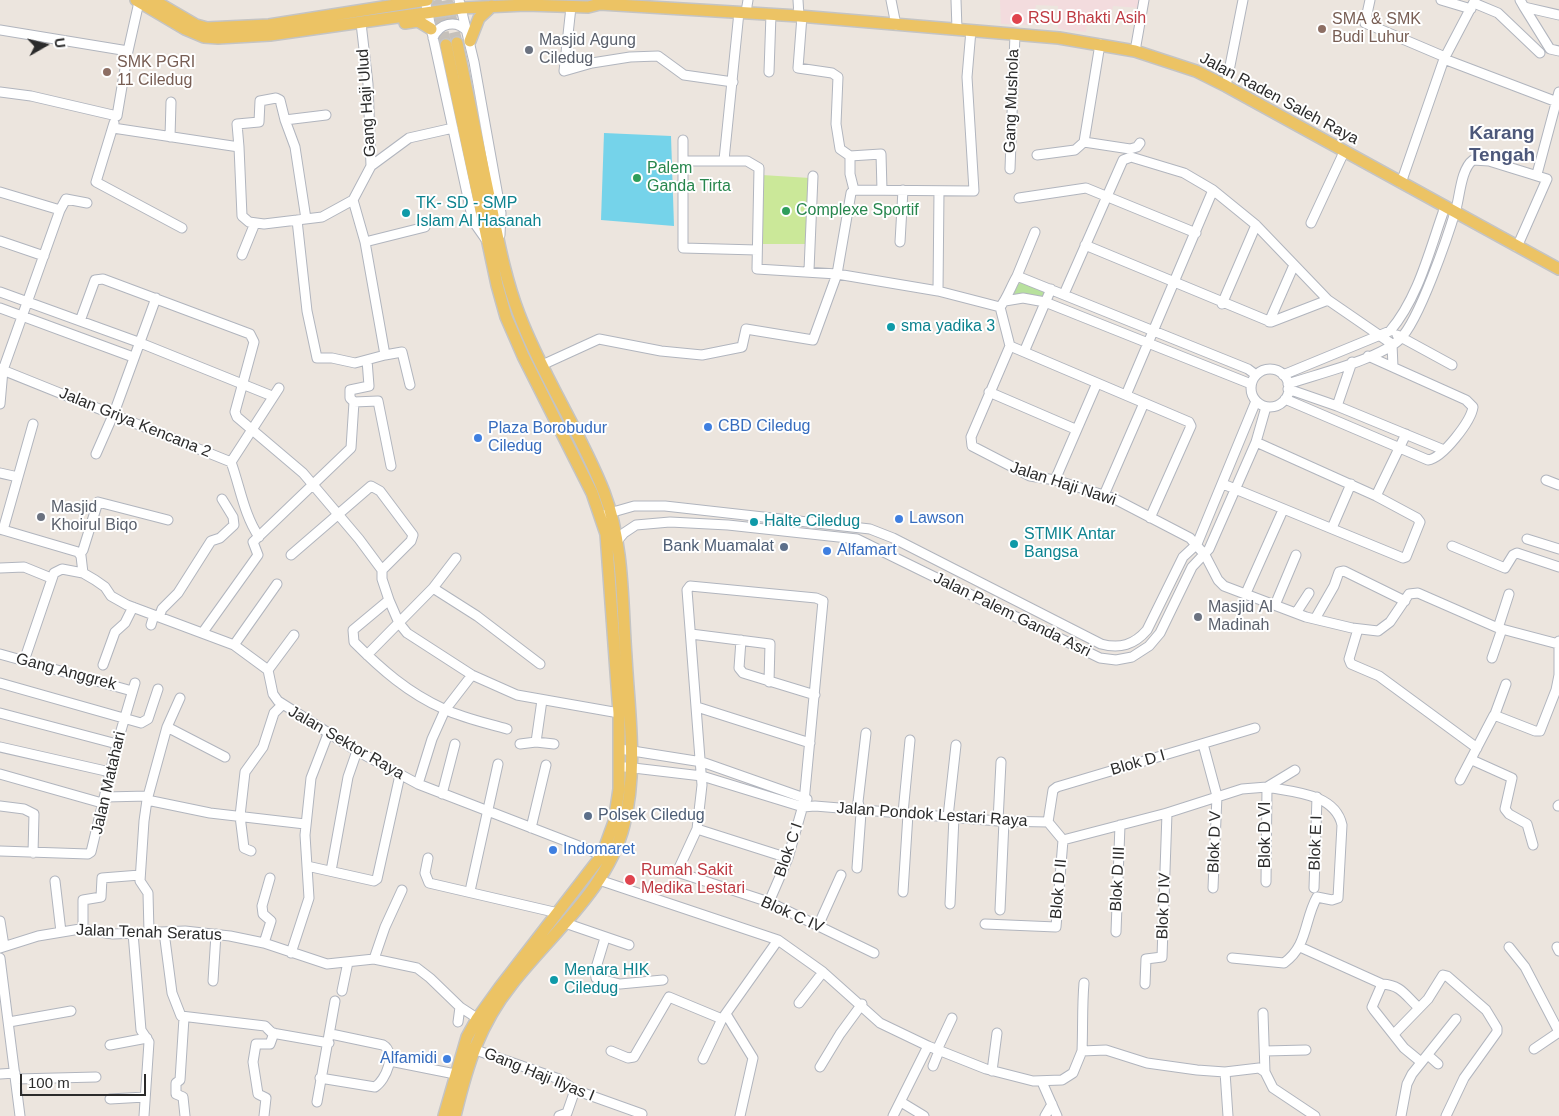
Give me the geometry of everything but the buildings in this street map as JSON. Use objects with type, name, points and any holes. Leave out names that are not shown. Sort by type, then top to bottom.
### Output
[{"type":"main road","points":[[153,0],[196,25],[207,28],[270,30],[378,20],[390,25],[418,21],[432,34]]},
{"type":"main road","points":[[138,1],[186,30],[204,37],[218,38],[270,30],[400,3],[425,0]]},
{"type":"main road","name":"Jalan Raden Saleh Raya","points":[[378,20],[428,14],[460,4],[588,7],[594,1],[1015,34],[1100,44],[1135,51],[1196,71],[1226,86],[1558,267]]},
{"type":"main road","points":[[468,36],[479,18],[492,6]]},
{"type":"main road","points":[[481,1021],[566,923],[599,880],[616,852],[625,823],[626,750],[618,540],[606,514],[592,493],[523,356],[506,317],[487,242],[451,44],[519,314],[603,490],[606,514],[609,552],[619,713],[626,750]]},
{"type":"main road","points":[[444,1116],[455,1074],[481,1021],[602,855],[614,822],[626,767]]},
{"type":"main road","points":[[455,1116],[468,1048]]},
{"type":"street","points":[[425,0],[473,221],[487,242]]},
{"type":"street","points":[[724,160],[743,12],[748,0]]},
{"type":"street","points":[[798,0],[800,16],[799,69],[832,73],[838,78],[837,136],[840,149],[850,156],[880,154],[882,190]]},
{"type":"street","points":[[891,0],[896,25]]},
{"type":"street","points":[[956,0],[957,29]]},
{"type":"street","points":[[1135,51],[1144,0]]},
{"type":"street","points":[[1226,86],[1243,0]]},
{"type":"street","points":[[1370,0],[1365,23],[1444,58],[1557,102]]},
{"type":"street","points":[[1441,0],[1473,4],[1498,13],[1540,53]]},
{"type":"street","points":[[138,1],[117,116],[96,182],[182,228]]},
{"type":"street","points":[[460,4],[468,36],[502,213],[500,244]]},
{"type":"street","points":[[1401,183],[1444,58],[1473,4]]},
{"type":"street","points":[[1522,4],[1559,15]]},
{"type":"street","points":[[1522,4],[1550,49],[1559,51]]},
{"type":"street","points":[[571,7],[564,72],[592,63],[630,57],[658,56],[684,75],[733,82]]},
{"type":"street","points":[[769,72],[771,14]]},
{"type":"street","name":"Gang Haji Ulud","points":[[354,200],[371,166],[368,84],[361,23]]},
{"type":"street","points":[[432,34],[448,24],[460,26],[468,36]]},
{"type":"street","points":[[0,30],[128,51]]},
{"type":"street","points":[[854,190],[974,191],[968,78],[970,30]]},
{"type":"street","name":"Gang Mushola","points":[[1010,169],[1015,34]]},
{"type":"street","points":[[1037,155],[1075,150],[1084,142],[1100,44]]},
{"type":"street","points":[[0,92],[31,96],[117,116]]},
{"type":"street","points":[[1536,174],[1559,92]]},
{"type":"street","points":[[385,355],[365,242],[354,200],[322,217],[301,219],[255,223],[245,220],[242,216],[237,124],[260,121],[260,100],[276,98],[280,100],[285,120],[296,147],[301,219],[307,311],[317,358],[332,358],[349,363],[402,352],[410,385]]},
{"type":"street","points":[[170,137],[172,102]]},
{"type":"street","points":[[285,120],[326,115]]},
{"type":"street","points":[[113,128],[238,146]]},
{"type":"street","points":[[371,166],[409,138],[452,128]]},
{"type":"street","points":[[683,140],[683,248],[757,250]]},
{"type":"street","points":[[1084,142],[1130,148],[1137,148],[1140,143]]},
{"type":"street","points":[[1312,223],[1344,152]]},
{"type":"street","points":[[542,365],[600,339],[661,351],[702,355],[742,347],[746,330],[813,340],[837,274],[851,193],[854,190],[850,174],[850,156]]},
{"type":"street","points":[[1064,294],[1123,160],[1131,157],[1184,173],[1213,190],[1256,225],[1328,300],[1392,344]]},
{"type":"street","points":[[683,161],[747,160],[759,168],[757,269],[837,274],[1002,304],[1023,298],[1045,302],[1148,345],[1251,384]]},
{"type":"street","points":[[1283,375],[1390,331],[1400,319],[1415,290],[1467,166],[1473,160],[1489,161],[1546,178],[1547,182],[1517,246]]},
{"type":"street","points":[[809,270],[812,176]]},
{"type":"street","points":[[1019,198],[1081,188],[1196,233]]},
{"type":"street","points":[[900,242],[903,190]]},
{"type":"street","points":[[1126,395],[1213,190]]},
{"type":"street","points":[[938,291],[939,191]]},
{"type":"street","points":[[0,192],[60,210]]},
{"type":"street","points":[[1,399],[1,369],[23,317],[60,210],[66,199],[87,203]]},
{"type":"street","points":[[1288,387],[1386,349],[1401,338],[1424,297],[1450,209]]},
{"type":"street","points":[[242,255],[255,223]]},
{"type":"street","points":[[1222,304],[1256,225]]},
{"type":"street","points":[[365,242],[425,228]]},
{"type":"street","points":[[1035,232],[1017,276],[1002,304],[1010,346],[1189,422],[1191,426],[1150,518]]},
{"type":"street","points":[[0,241],[44,256]]},
{"type":"street","points":[[1086,245],[1222,304],[1269,322],[1276,322],[1328,300]]},
{"type":"street","points":[[1269,322],[1294,265]]},
{"type":"street","points":[[1017,276],[1248,369],[1256,375]]},
{"type":"street","points":[[80,321],[95,280],[98,279],[156,298],[250,334],[254,342],[235,414],[314,485],[382,570],[382,579],[389,600],[399,622],[407,633],[472,675],[517,695],[619,713]]},
{"type":"street","points":[[1024,352],[1051,289]]},
{"type":"street","points":[[0,292],[138,342],[272,396]]},
{"type":"street","points":[[96,454],[114,413],[138,342],[156,298]]},
{"type":"street","points":[[0,308],[133,357]]},
{"type":"street","points":[[1390,331],[1452,365]]},
{"type":"street","points":[[1392,344],[1393,367]]},
{"type":"street","name":"Jalan Haji Nawi","points":[[1010,346],[971,437],[972,446],[1013,469],[1030,476],[1055,480],[1104,495],[1197,544]]},
{"type":"street","points":[[1285,399],[1428,460],[1444,450],[1470,419],[1473,407],[1466,400],[1368,356]]},
{"type":"street","points":[[203,632],[258,555],[253,543],[351,448],[354,402],[351,400],[350,390],[369,386],[367,360]]},
{"type":"street","points":[[1337,406],[1352,362]]},
{"type":"street","name":"Jalan Griya Kencana 2","points":[[1,369],[114,413],[231,462],[278,388]]},
{"type":"street","points":[[1267,370],[1276,370],[1283,375],[1288,387],[1285,399],[1277,406],[1266,407],[1256,401],[1252,393],[1251,384],[1256,375],[1267,370]]},
{"type":"street","points":[[1055,480],[1075,429],[1097,382]]},
{"type":"street","points":[[1288,387],[1444,450]]},
{"type":"street","points":[[989,392],[1075,429]]},
{"type":"street","points":[[354,402],[378,401],[392,466]]},
{"type":"street","name":"Jalan Palem Ganda Asri","points":[[606,514],[634,506],[730,512],[870,529],[892,538],[1101,644],[1112,647],[1126,646],[1138,640],[1147,630],[1183,557],[1197,544],[1256,401]]},
{"type":"street","points":[[1104,495],[1144,403]]},
{"type":"street","name":"Jalan Palem Ganda Asri","points":[[618,540],[629,529],[647,522],[728,525],[857,539],[1100,658],[1116,660],[1132,657],[1160,633],[1192,567],[1205,554],[1256,442],[1266,407]]},
{"type":"street","points":[[33,424],[2,529],[80,554]]},
{"type":"street","points":[[1376,496],[1398,446],[1406,434]]},
{"type":"street","points":[[1223,484],[1403,558],[1406,557],[1420,522],[1417,518],[1351,484],[1256,442]]},
{"type":"street","points":[[231,462],[237,487],[253,528],[259,537]]},
{"type":"street","points":[[0,472],[18,478]]},
{"type":"street","points":[[1546,480],[1559,485]]},
{"type":"street","points":[[1332,528],[1351,484]]},
{"type":"street","points":[[291,555],[366,488],[371,486],[380,491],[413,535],[411,541],[382,570]]},
{"type":"street","points":[[151,625],[162,609],[178,593],[211,541],[222,536],[234,525],[233,517],[222,499]]},
{"type":"street","points":[[83,574],[80,554],[83,550],[98,502],[168,520]]},
{"type":"street","points":[[1246,593],[1283,510]]},
{"type":"street","points":[[728,525],[730,512]]},
{"type":"street","points":[[1527,539],[1559,549]]},
{"type":"street","points":[[1197,544],[1224,586],[1315,619],[1358,628],[1380,630],[1390,622],[1409,594],[1418,593],[1500,628],[1559,642],[1556,690],[1540,731],[1535,731],[1496,714]]},
{"type":"street","points":[[1452,546],[1501,568],[1507,567],[1513,555],[1517,553],[1559,567]]},
{"type":"street","points":[[1275,605],[1296,555]]},
{"type":"street","points":[[1183,557],[1192,567]]},
{"type":"street","points":[[367,655],[433,588],[456,558]]},
{"type":"street","points":[[0,568],[24,567],[51,578]]},
{"type":"street","points":[[24,661],[51,578],[57,570],[62,569],[83,574],[105,587],[111,596],[133,607],[234,645],[268,670],[294,635]]},
{"type":"street","points":[[1315,619],[1334,586],[1339,572],[1344,571],[1405,600]]},
{"type":"street","points":[[234,645],[278,584]]},
{"type":"street","name":"Blok C I","points":[[691,634],[687,590],[690,586],[816,598],[824,601],[803,807],[788,858],[769,902]]},
{"type":"street","points":[[433,588],[477,616],[540,664]]},
{"type":"street","points":[[1296,613],[1309,593]]},
{"type":"street","points":[[1492,658],[1509,594]]},
{"type":"street","points":[[389,600],[353,630],[354,642],[387,675],[418,696],[445,710],[507,729]]},
{"type":"street","points":[[103,665],[115,632],[125,623],[133,607]]},
{"type":"street","points":[[1358,628],[1349,659],[1351,664],[1379,676],[1477,748]]},
{"type":"street","points":[[770,682],[770,644],[691,634],[702,762],[697,830],[788,858]]},
{"type":"street","points":[[741,640],[740,670],[746,675],[815,695]]},
{"type":"street","name":"Gang Anggrek","points":[[1,657],[134,687]]},
{"type":"street","name":"Jalan Sektor Raya","points":[[268,670],[273,694],[282,705],[400,775],[486,812],[584,846],[602,855]]},
{"type":"street","points":[[418,784],[432,739],[445,710],[472,675]]},
{"type":"street","points":[[0,684],[125,717],[137,723],[146,722],[158,689]]},
{"type":"street","points":[[1460,780],[1496,714],[1506,684]]},
{"type":"street","name":"Jalan Matahari","points":[[0,851],[90,853],[94,848],[103,800],[134,687]]},
{"type":"street","points":[[149,932],[148,893],[141,884],[140,875],[142,840],[148,798],[167,727],[180,698]]},
{"type":"street","points":[[536,742],[542,700]]},
{"type":"street","points":[[251,851],[244,848],[240,816],[246,769],[252,764],[263,747],[274,713],[282,705]]},
{"type":"street","points":[[697,707],[810,743]]},
{"type":"street","points":[[0,713],[117,744]]},
{"type":"street","points":[[167,727],[225,757]]},
{"type":"street","name":"Blok D I","points":[[1048,822],[1053,790],[1057,787],[1255,728]]},
{"type":"street","points":[[857,868],[861,813],[858,802],[866,733]]},
{"type":"street","points":[[291,953],[309,898],[305,859],[305,824],[311,778],[328,734]]},
{"type":"street","points":[[904,892],[910,740]]},
{"type":"street","points":[[520,744],[536,742],[554,744]]},
{"type":"street","points":[[442,794],[455,744]]},
{"type":"street","name":"Blok D V","points":[[1203,744],[1217,796],[1213,888]]},
{"type":"street","points":[[950,904],[951,817],[956,745]]},
{"type":"street","points":[[0,747],[110,772]]},
{"type":"street","name":"Jalan Pondok Lestari Raya","points":[[626,750],[702,762],[804,796],[815,806]]},
{"type":"street","points":[[331,871],[348,777],[357,751]]},
{"type":"street","points":[[1472,760],[1512,778],[1505,809],[1509,814],[1528,824],[1533,845]]},
{"type":"street","points":[[1000,910],[1001,762]]},
{"type":"street","points":[[470,892],[498,764]]},
{"type":"street","points":[[531,828],[546,765]]},
{"type":"street","name":"Jalan Pondok Lestari Raya","points":[[626,767],[702,776],[803,807],[859,809],[1001,821],[1048,822]]},
{"type":"street","points":[[1266,787],[1295,770]]},
{"type":"street","points":[[0,774],[103,800],[148,798],[210,813],[305,824]]},
{"type":"street","points":[[307,866],[374,880],[378,879],[400,775]]},
{"type":"street","points":[[1048,822],[1064,840],[1167,813],[1242,789],[1266,787],[1317,798],[1326,803],[1341,820],[1339,892],[1336,900],[1317,897],[1300,947],[1284,963],[1232,958]]},
{"type":"street","name":"Blok D VI","points":[[1266,787],[1266,882]]},
{"type":"street","name":"Blok E I","points":[[1314,888],[1317,798]]},
{"type":"street","points":[[0,806],[24,809],[34,814],[33,853]]},
{"type":"street","name":"Blok D IV","points":[[1145,984],[1146,959],[1162,957],[1167,813]]},
{"type":"street","name":"Blok D III","points":[[1116,932],[1120,825]]},
{"type":"street","name":"Blok C IV","points":[[697,830],[679,868],[680,873],[769,902],[874,953]]},
{"type":"street","name":"Blok D II","points":[[985,924],[1056,927],[1064,840]]},
{"type":"street","points":[[428,858],[425,873],[429,883],[558,913]]},
{"type":"street","points":[[83,929],[83,900],[101,897],[102,878],[140,875]]},
{"type":"street","points":[[818,926],[841,875]]},
{"type":"street","points":[[264,943],[271,921],[263,914],[262,908],[270,878]]},
{"type":"street","points":[[599,880],[778,940],[823,972],[862,1004],[880,1023],[935,1049],[1012,1078],[1042,1082],[1069,1077],[1078,1064],[1082,1051],[1083,1020],[1081,1013],[1084,983]]},
{"type":"street","points":[[55,881],[61,932]]},
{"type":"street","points":[[374,960],[385,927],[402,890]]},
{"type":"street","points":[[0,921],[2,947]]},
{"type":"street","points":[[566,923],[629,945]]},
{"type":"street","name":"Jalan Tenah Seratus","points":[[2,947],[61,932],[83,929],[113,934],[149,932],[216,934],[264,943],[327,964],[374,960],[417,968],[460,1007],[481,1021]]},
{"type":"street","points":[[164,932],[172,993],[178,1011],[184,1018],[265,1026],[274,1033],[328,1043]]},
{"type":"street","points":[[133,933],[141,1030],[149,1042],[144,1116]]},
{"type":"street","points":[[213,981],[216,934]]},
{"type":"street","points":[[605,938],[595,971],[596,978],[620,984],[662,980]]},
{"type":"street","points":[[703,1058],[724,1017],[778,940]]},
{"type":"street","points":[[1300,947],[1382,984],[1401,988],[1418,1007]]},
{"type":"street","points":[[1509,947],[1525,967],[1559,1032],[1534,1049]]},
{"type":"street","points":[[0,958],[20,1116]]},
{"type":"street","points":[[342,991],[348,962]]},
{"type":"street","points":[[799,1002],[823,972]]},
{"type":"street","points":[[1394,1034],[1418,1007],[1428,999],[1441,976],[1445,975],[1486,1010],[1497,1028],[1497,1032],[1464,1078],[1446,1116]]},
{"type":"street","points":[[1382,984],[1372,1007],[1408,1053],[1421,1062]]},
{"type":"street","points":[[611,1050],[628,1058],[634,1057],[668,997],[724,1017],[754,1058],[740,1116]]},
{"type":"street","points":[[317,1102],[320,1078],[331,1034],[335,1001]]},
{"type":"street","points":[[820,1067],[840,1034],[862,1004]]},
{"type":"street","points":[[458,1022],[460,1007]]},
{"type":"street","points":[[9,1022],[71,1010]]},
{"type":"street","points":[[1263,1013],[1265,1072],[1273,1088],[1315,1116]]},
{"type":"street","points":[[184,1018],[180,1080],[176,1083],[176,1094],[183,1097],[185,1116]]},
{"type":"street","points":[[893,1116],[952,1018]]},
{"type":"street","points":[[1401,1116],[1407,1084],[1421,1062],[1429,1056],[1456,1019]]},
{"type":"street","points":[[264,1116],[266,1098],[258,1094],[253,1060],[256,1044],[270,1044],[274,1033]]},
{"type":"street","points":[[992,1071],[997,1033]]},
{"type":"street","points":[[320,1078],[376,1088],[390,1061],[388,1049],[383,1045],[331,1034]]},
{"type":"street","points":[[110,1045],[147,1038]]},
{"type":"street","name":"Gang Haji Ilyas I","points":[[468,1048],[559,1079],[575,1090],[642,1114]]},
{"type":"street","points":[[932,1066],[935,1049]]},
{"type":"street","points":[[1082,1051],[1106,1050],[1147,1063],[1225,1072],[1258,1068],[1265,1072]]},
{"type":"street","points":[[1265,1051],[1306,1050]]},
{"type":"street","points":[[1429,1056],[1438,1064]]},
{"type":"street","points":[[390,1061],[455,1074]]},
{"type":"street","points":[[1225,1072],[1228,1116]]},
{"type":"street","points":[[0,1074],[15,1076],[96,1077]]},
{"type":"street","points":[[1042,1082],[1057,1116]]},
{"type":"street","points":[[559,1116],[567,1113],[575,1090]]},
{"type":"street","points":[[110,1098],[145,1097]]},
{"type":"street","points":[[901,1102],[924,1116]]},
{"type":"street","points":[[1045,1116],[1052,1104]]},
{"type":"shaded area","name":"RSU Bhakti Asih","points":[[1000,0],[1140,0],[1139,8],[1113,6],[1111,15],[1088,12],[1086,32],[1058,29],[1058,6],[1036,5],[1032,25],[1001,24]]},
{"type":"green space","name":"Complexe Sportif","points":[[762,175],[810,178],[811,244],[762,244]]},
{"type":"green space","points":[[1024,280],[1049,289],[1044,301],[1009,299],[1013,288]]},
{"type":"water","name":"Palem Ganda Tirta","points":[[604,133],[671,136],[674,226],[601,220]]},
{"type":"tunnel","points":[[436,0],[446,45]]},
{"type":"tunnel","points":[[447,0],[457,43]]},
{"type":"place","name":"RSU Bhakti Asih","points":[[1017,19]]},
{"type":"place","name":"SMA & SMK Budi Luhur","points":[[1322,29]]},
{"type":"place","name":"Masjid Agung Ciledug","points":[[529,50]]},
{"type":"place","name":"SMK PGRI 11 Ciledug","points":[[107,72]]},
{"type":"place","name":"Palem Ganda Tirta","points":[[637,178]]},
{"type":"place","name":"Complexe Sportif","points":[[786,211]]},
{"type":"place","name":"TK- SD - SMP Islam Al Hasanah","points":[[406,213]]},
{"type":"place","name":"sma yadika 3","points":[[891,327]]},
{"type":"place","name":"CBD Ciledug","points":[[708,427]]},
{"type":"place","name":"Plaza Borobudur Ciledug","points":[[478,438]]},
{"type":"place","name":"Masjid Khoirul Biqo","points":[[41,517]]},
{"type":"place","name":"Lawson","points":[[899,519]]},
{"type":"place","name":"Halte Ciledug","points":[[754,522]]},
{"type":"place","name":"STMIK Antar Bangsa","points":[[1014,544]]},
{"type":"place","name":"Bank Muamalat","points":[[784,547]]},
{"type":"place","name":"Alfamart","points":[[827,551]]},
{"type":"place","name":"Masjid Al Madinah","points":[[1198,617]]},
{"type":"place","name":"Polsek Ciledug","points":[[588,816]]},
{"type":"place","name":"Indomaret","points":[[553,850]]},
{"type":"place","name":"Rumah Sakit Medika Lestari","points":[[630,880]]},
{"type":"place","name":"Menara HIK Ciledug","points":[[554,980]]},
{"type":"place","name":"Alfamidi","points":[[447,1059]]},
{"type":"district","name":"Karang Tengah","points":[[1502,145]]}]
